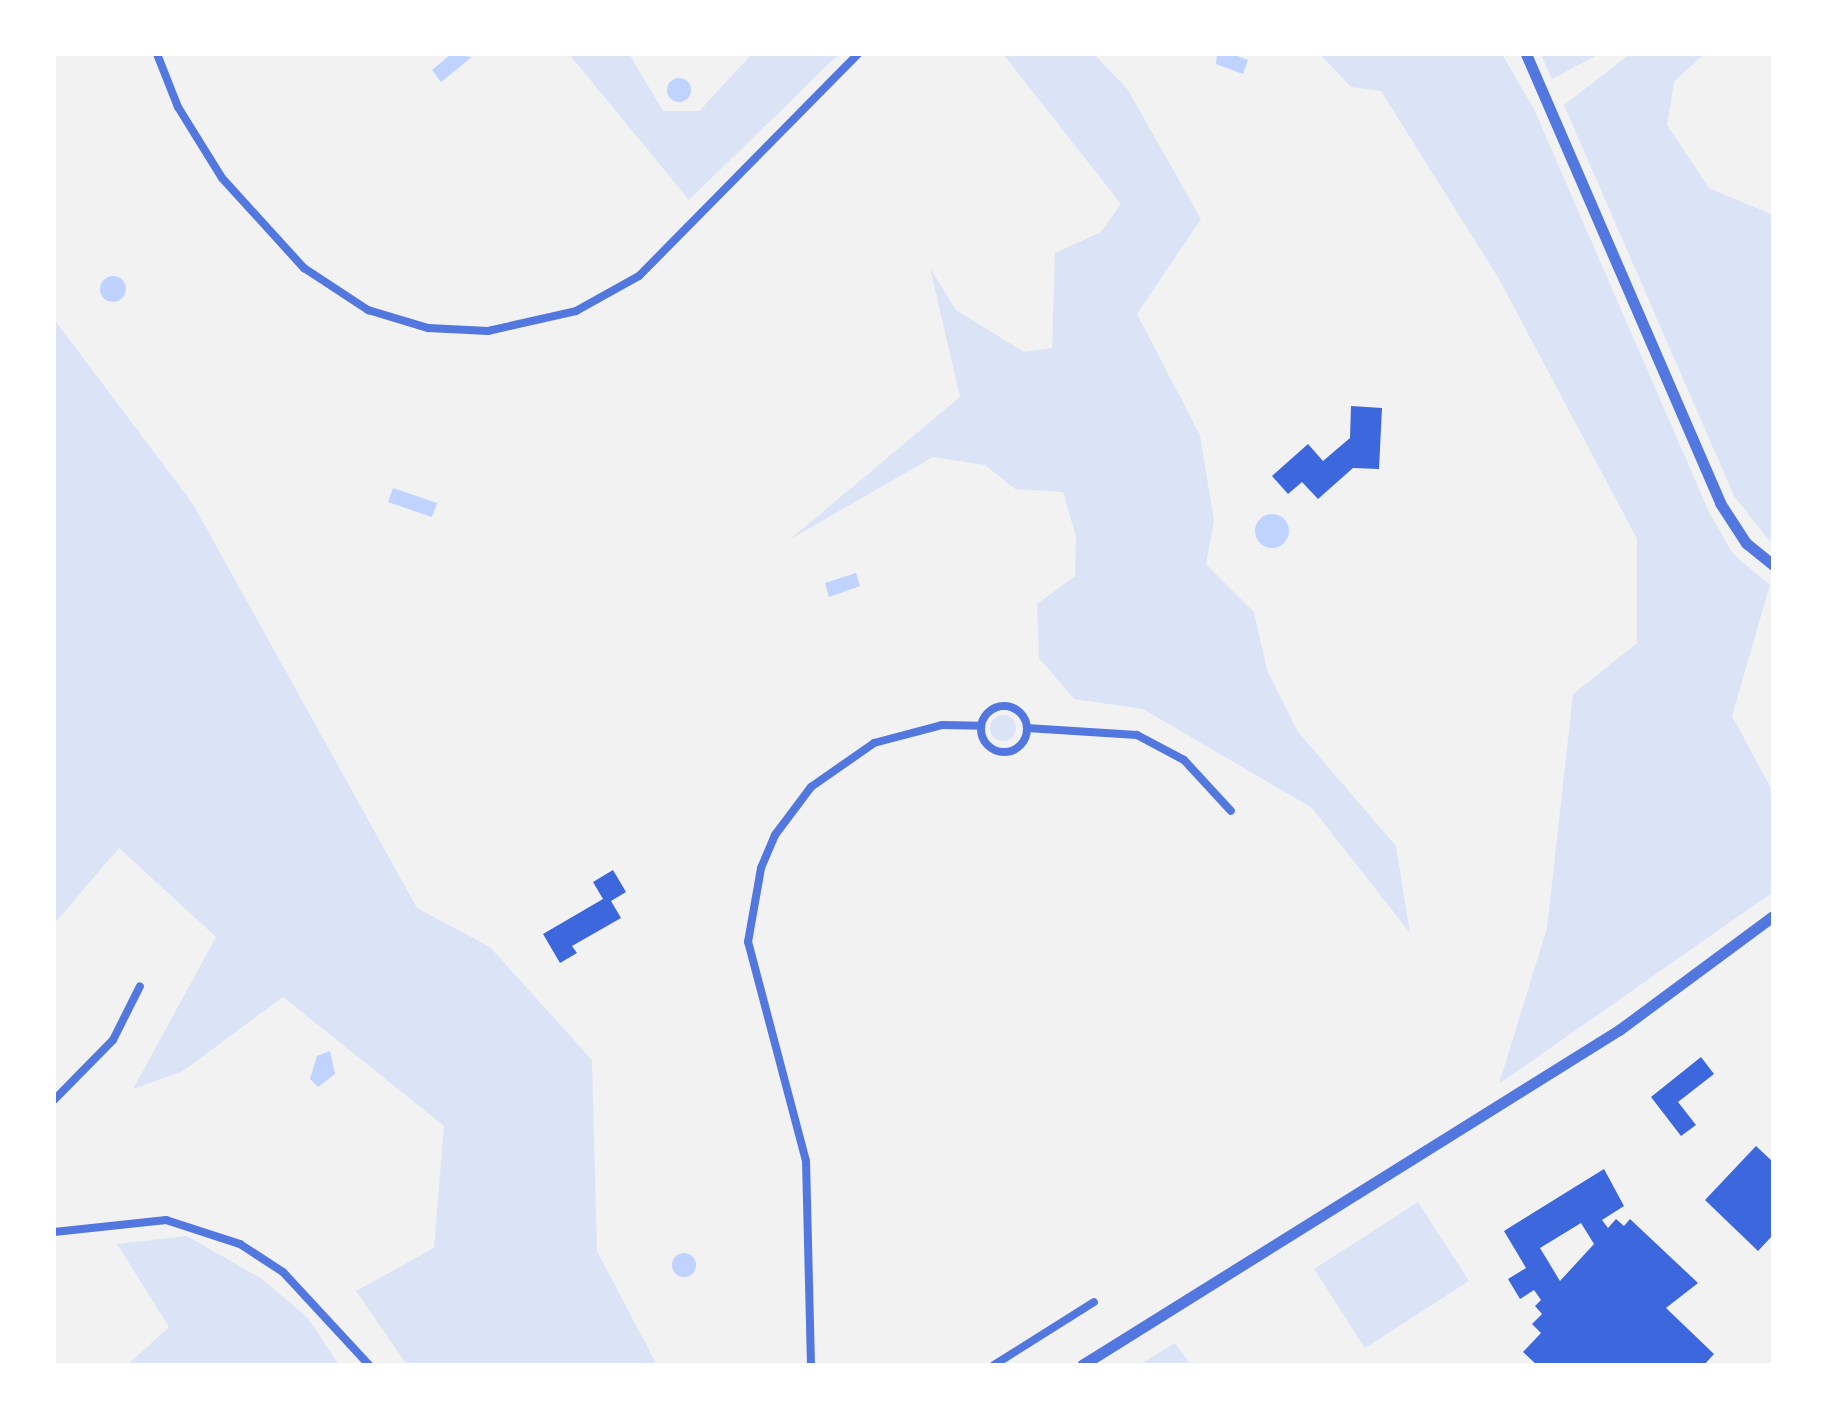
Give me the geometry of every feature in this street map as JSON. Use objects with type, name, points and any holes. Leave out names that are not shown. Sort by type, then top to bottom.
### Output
[{"type":"street","points":[[157,54],[178,107],[222,178],[304,268],[368,310],[428,328],[488,331],[576,311],[639,276],[858,54]]},
{"type":"street","points":[[1526,54],[1720,503],[1746,543],[1773,565]]},
{"type":"street","points":[[811,1365],[806,1161],[748,942],[761,868],[775,835],[811,787],[874,743],[942,725],[981,726],[1001,705],[1022,714],[1027,728],[1020,745],[1001,752],[984,740],[981,726]]},
{"type":"street","points":[[1027,728],[1137,735],[1184,760],[1231,811]]},
{"type":"street","points":[[1082,1365],[1619,1030],[1773,916]]},
{"type":"street","points":[[54,1100],[113,1040],[140,986]]},
{"type":"street","points":[[54,1232],[166,1220],[240,1244],[283,1272],[369,1365]]},
{"type":"street","points":[[994,1365],[1094,1302]]},
{"type":"shaded area","points":[[569,54],[629,54],[663,111],[699,111],[752,54],[839,54],[689,200]]},
{"type":"shaded area","points":[[1003,54],[1094,54],[1128,90],[1201,219],[1137,314],[1200,435],[1214,521],[1206,564],[1254,612],[1267,670],[1298,732],[1396,846],[1410,933],[1312,808],[1143,709],[1074,699],[1039,658],[1037,604],[1075,576],[1076,537],[1063,492],[1015,489],[985,465],[933,457],[789,540],[960,397],[930,268],[956,310],[1024,352],[1052,348],[1055,253],[1101,232],[1121,204]]},
{"type":"shaded area","points":[[1320,54],[1502,54],[1534,109],[1709,512],[1733,554],[1770,585],[1732,716],[1773,792],[1773,892],[1499,1084],[1547,928],[1573,694],[1637,643],[1637,539],[1499,279],[1381,91],[1351,87]]},
{"type":"shaded area","points":[[1541,54],[1599,54],[1552,79]]},
{"type":"shaded area","points":[[1630,54],[1704,54],[1674,82],[1667,125],[1709,188],[1773,215],[1773,545],[1734,496],[1564,105]]},
{"type":"shaded area","points":[[54,319],[193,504],[417,908],[490,947],[592,1060],[597,1251],[657,1365],[407,1365],[356,1291],[434,1248],[444,1126],[283,997],[183,1071],[133,1089],[216,937],[119,848],[54,924]]},
{"type":"shaded area","points":[[1003,715],[1012,719],[1016,728],[1012,737],[1003,741],[994,737],[990,728],[994,719]]},
{"type":"shaded area","points":[[1418,1202],[1469,1281],[1365,1348],[1314,1269]]},
{"type":"shaded area","points":[[187,1236],[262,1279],[308,1318],[339,1365],[127,1365],[169,1327],[117,1244]]},
{"type":"shaded area","points":[[1175,1343],[1191,1365],[1139,1365]]},
{"type":"water","points":[[451,54],[472,57],[441,82],[432,70]]},
{"type":"water","points":[[1217,54],[1232,54],[1248,60],[1243,74],[1216,64]]},
{"type":"water","points":[[679,78],[688,81],[691,90],[688,99],[679,102],[670,99],[667,90],[670,81]]},
{"type":"water","points":[[113,276],[122,280],[126,289],[122,298],[113,302],[104,298],[100,289],[104,280]]},
{"type":"water","points":[[393,488],[437,503],[432,517],[388,502]]},
{"type":"water","points":[[1272,514],[1284,519],[1289,531],[1284,543],[1272,548],[1260,543],[1255,531],[1260,519]]},
{"type":"water","points":[[856,573],[860,586],[829,597],[825,583]]},
{"type":"water","points":[[330,1051],[335,1074],[318,1087],[310,1079],[317,1056]]},
{"type":"water","points":[[684,1253],[693,1256],[696,1265],[693,1274],[684,1277],[675,1274],[672,1265],[675,1256]]},
{"type":"building","points":[[1351,406],[1382,408],[1379,469],[1353,468],[1318,499],[1302,482],[1288,494],[1272,476],[1308,444],[1323,461],[1350,438]]},
{"type":"building","points":[[613,870],[626,892],[611,901],[621,918],[572,946],[577,953],[560,963],[543,934],[603,899],[593,882]]},
{"type":"building","points":[[1701,1057],[1714,1074],[1678,1102],[1696,1125],[1681,1136],[1651,1097]]},
{"type":"building","points":[[1756,1146],[1773,1162],[1773,1235],[1758,1251],[1705,1200]]},
{"type":"building","points":[[1604,1169],[1624,1206],[1602,1220],[1608,1228],[1616,1219],[1624,1226],[1630,1219],[1698,1283],[1666,1308],[1714,1354],[1704,1365],[1537,1365],[1523,1352],[1541,1333],[1532,1324],[1542,1314],[1535,1306],[1541,1300],[1534,1290],[1520,1299],[1508,1279],[1526,1268],[1504,1231]],"holes":[[[1581,1223],[1594,1244],[1560,1281],[1540,1248]]]}]
